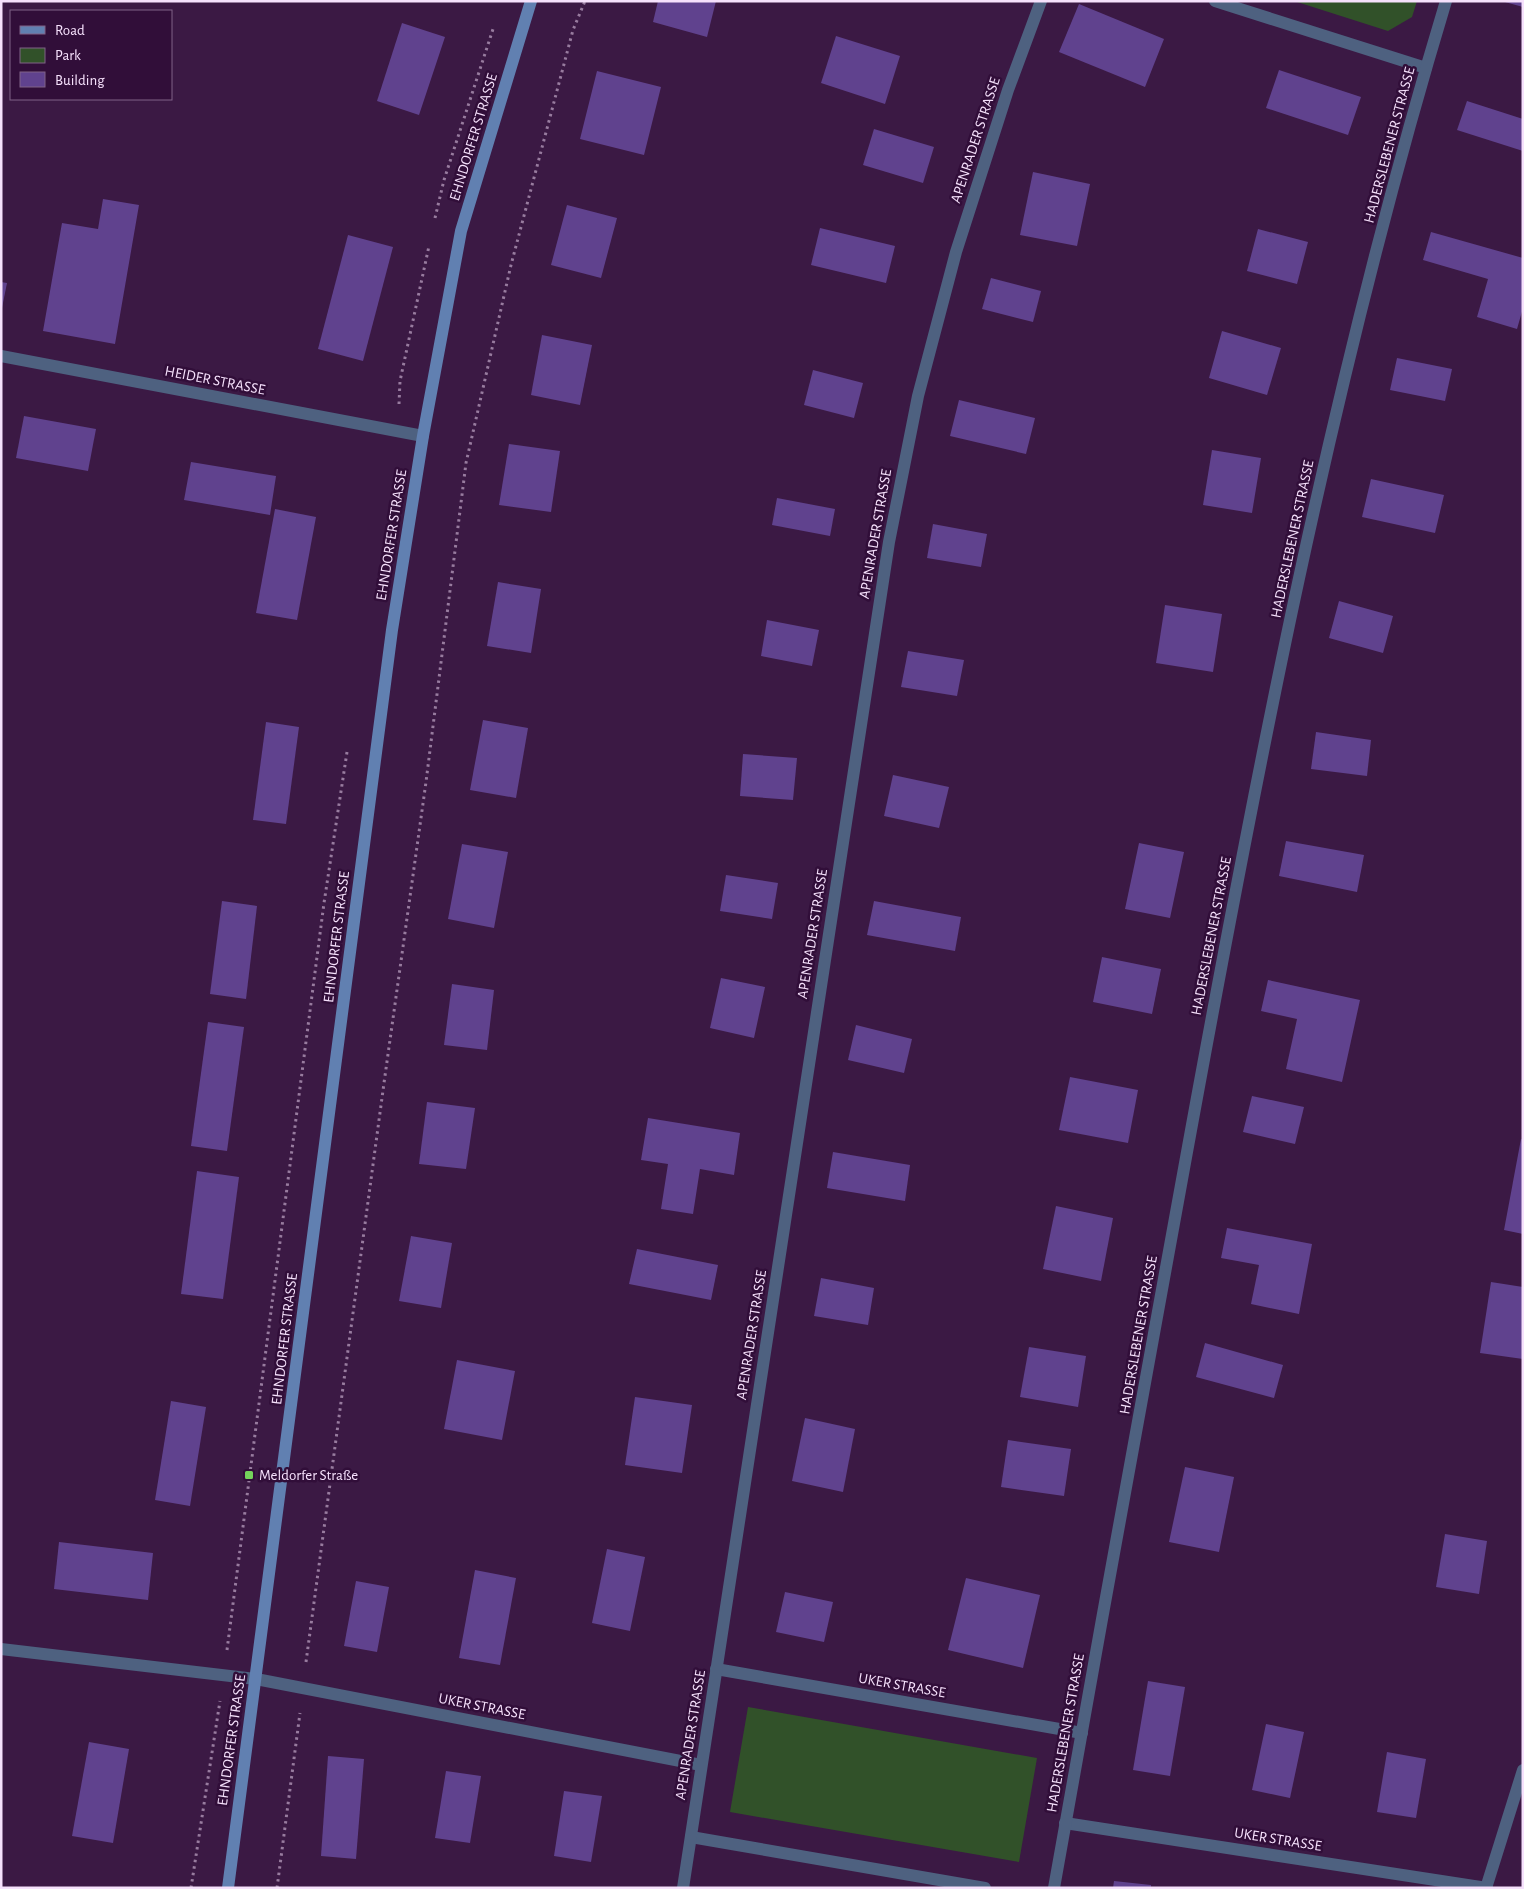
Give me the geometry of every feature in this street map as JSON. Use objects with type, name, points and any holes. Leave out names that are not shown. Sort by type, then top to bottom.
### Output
[{"type":"street","name":"EHNDORFER STRASSE","points":[[228,1888],[392,630],[423,436],[461,231],[531,1]]},
{"type":"street","name":"APENRADER STRASSE","points":[[683,1888],[889,542],[918,396],[956,252],[1008,90],[1041,1]]},
{"type":"street","points":[[1215,1],[1426,68]]},
{"type":"street","name":"HADERSLEBENER STRASSE","points":[[1054,1888],[1224,952],[1313,512],[1367,288],[1426,68],[1446,1]]},
{"type":"street","name":"HEIDER STRASSE","points":[[1,356],[423,436]]},
{"type":"street","points":[[1,1649],[256,1679]]},
{"type":"street","name":"UKER STRASSE","points":[[716,1669],[1082,1733]]},
{"type":"street","name":"UKER STRASSE","points":[[256,1679],[701,1765]]},
{"type":"street","points":[[1486,1888],[1523,1770]]},
{"type":"street","name":"UKER STRASSE","points":[[1065,1823],[1486,1888]]},
{"type":"street","points":[[691,1837],[985,1888]]},
{"type":"path","points":[[277,1888],[426,782],[466,464],[510,265],[573,30],[585,1]]},
{"type":"path","points":[[191,1888],[224,1676]]},
{"type":"green space","points":[[1294,1],[1417,1],[1412,17],[1388,31]]},
{"type":"green space","points":[[748,1707],[1037,1758],[1019,1862],[730,1812]]},
{"type":"building","points":[[658,1],[716,1],[707,37],[653,22]]},
{"type":"building","points":[[1523,1],[1523,7],[1505,2]]},
{"type":"building","points":[[1079,4],[1164,39],[1145,87],[1059,52]]},
{"type":"building","points":[[402,23],[445,37],[419,115],[377,101]]},
{"type":"building","points":[[836,36],[900,56],[885,104],[821,83]]},
{"type":"building","points":[[1279,70],[1361,97],[1348,135],[1266,108]]},
{"type":"building","points":[[597,71],[661,87],[644,155],[580,139]]},
{"type":"building","points":[[1467,101],[1523,119],[1523,151],[1457,130]]},
{"type":"building","points":[[874,129],[934,147],[923,183],[863,165]]},
{"type":"building","points":[[1033,172],[1090,184],[1077,246],[1020,235]]},
{"type":"building","points":[[103,199],[139,205],[115,344],[43,331],[62,223],[98,229]]},
{"type":"building","points":[[567,205],[617,218],[601,278],[551,265]]},
{"type":"building","points":[[820,228],[895,246],[886,283],[811,265]]},
{"type":"building","points":[[1258,229],[1308,242],[1297,284],[1247,271]]},
{"type":"building","points":[[1431,232],[1523,258],[1523,308],[1517,329],[1477,317],[1488,279],[1423,260]]},
{"type":"building","points":[[348,235],[393,247],[363,361],[318,349]]},
{"type":"building","points":[[991,278],[1041,291],[1033,322],[982,309]]},
{"type":"building","points":[[1,282],[7,283],[2,308],[1,308]]},
{"type":"building","points":[[1222,331],[1281,348],[1267,395],[1209,378]]},
{"type":"building","points":[[542,335],[592,345],[580,405],[531,395]]},
{"type":"building","points":[[1397,358],[1452,369],[1445,401],[1390,390]]},
{"type":"building","points":[[813,370],[863,383],[854,418],[804,405]]},
{"type":"building","points":[[959,400],[1035,418],[1026,454],[950,436]]},
{"type":"building","points":[[24,416],[96,429],[88,471],[16,458]]},
{"type":"building","points":[[509,444],[560,451],[551,512],[499,505]]},
{"type":"building","points":[[1212,450],[1261,458],[1252,513],[1203,505]]},
{"type":"building","points":[[191,462],[276,476],[270,515],[184,500]]},
{"type":"building","points":[[1371,479],[1444,495],[1435,533],[1362,517]]},
{"type":"building","points":[[777,498],[835,509],[830,536],[772,525]]},
{"type":"building","points":[[275,509],[316,517],[297,620],[256,613]]},
{"type":"building","points":[[933,524],[987,534],[981,567],[927,558]]},
{"type":"building","points":[[498,582],[541,589],[531,653],[487,646]]},
{"type":"building","points":[[1339,601],[1393,616],[1383,653],[1329,638]]},
{"type":"building","points":[[1165,605],[1222,614],[1213,672],[1156,663]]},
{"type":"building","points":[[767,620],[819,630],[812,666],[761,656]]},
{"type":"building","points":[[908,651],[964,660],[957,696],[901,687]]},
{"type":"building","points":[[483,720],[528,728],[516,798],[470,790]]},
{"type":"building","points":[[266,722],[299,727],[286,824],[253,820]]},
{"type":"building","points":[[1316,732],[1371,740],[1367,776],[1311,769]]},
{"type":"building","points":[[743,754],[797,758],[793,800],[740,796]]},
{"type":"building","points":[[893,775],[949,787],[939,828],[884,816]]},
{"type":"building","points":[[1286,841],[1364,855],[1357,892],[1279,876]]},
{"type":"building","points":[[1139,843],[1184,852],[1170,918],[1125,909]]},
{"type":"building","points":[[462,844],[508,852],[494,928],[448,919]]},
{"type":"building","points":[[726,875],[778,883],[772,919],[720,911]]},
{"type":"building","points":[[222,901],[257,906],[246,999],[210,994]]},
{"type":"building","points":[[874,901],[961,917],[955,951],[867,935]]},
{"type":"building","points":[[1102,957],[1161,969],[1152,1014],[1093,1002]]},
{"type":"building","points":[[721,978],[765,987],[754,1038],[710,1028]]},
{"type":"building","points":[[1268,980],[1360,1000],[1342,1082],[1286,1069],[1297,1019],[1261,1011]]},
{"type":"building","points":[[452,984],[494,990],[487,1050],[444,1045]]},
{"type":"building","points":[[208,1022],[244,1027],[227,1151],[191,1146]]},
{"type":"building","points":[[856,1025],[912,1039],[904,1073],[848,1060]]},
{"type":"building","points":[[1070,1077],[1138,1090],[1128,1143],[1059,1130]]},
{"type":"building","points":[[1252,1096],[1304,1107],[1295,1144],[1243,1132]]},
{"type":"building","points":[[427,1102],[475,1108],[466,1169],[419,1164]]},
{"type":"building","points":[[648,1118],[740,1133],[734,1175],[700,1169],[693,1214],[661,1209],[668,1164],[641,1160]]},
{"type":"building","points":[[1521,1139],[1523,1140],[1523,1234],[1504,1230]]},
{"type":"building","points":[[833,1152],[910,1165],[905,1201],[827,1188]]},
{"type":"building","points":[[197,1171],[239,1177],[223,1299],[181,1294]]},
{"type":"building","points":[[1056,1206],[1113,1218],[1101,1281],[1043,1269]]},
{"type":"building","points":[[1227,1228],[1312,1244],[1299,1314],[1251,1304],[1259,1265],[1221,1258]]},
{"type":"building","points":[[411,1236],[452,1243],[441,1308],[399,1301]]},
{"type":"building","points":[[637,1249],[718,1265],[711,1300],[629,1284]]},
{"type":"building","points":[[821,1278],[874,1288],[868,1325],[814,1316]]},
{"type":"building","points":[[1491,1282],[1523,1287],[1523,1359],[1480,1353]]},
{"type":"building","points":[[1205,1343],[1283,1365],[1274,1398],[1196,1377]]},
{"type":"building","points":[[1029,1347],[1086,1356],[1078,1407],[1020,1397]]},
{"type":"building","points":[[457,1360],[515,1371],[502,1440],[444,1429]]},
{"type":"building","points":[[635,1397],[692,1405],[682,1473],[625,1465]]},
{"type":"building","points":[[171,1401],[206,1407],[190,1506],[155,1500]]},
{"type":"building","points":[[805,1418],[855,1429],[843,1492],[792,1481]]},
{"type":"building","points":[[1008,1440],[1071,1449],[1064,1496],[1001,1487]]},
{"type":"building","points":[[1185,1467],[1234,1477],[1219,1552],[1169,1542]]},
{"type":"building","points":[[1445,1534],[1487,1541],[1479,1594],[1436,1587]]},
{"type":"building","points":[[59,1542],[153,1553],[148,1600],[54,1589]]},
{"type":"building","points":[[607,1549],[645,1557],[630,1631],[592,1623]]},
{"type":"building","points":[[475,1570],[516,1578],[500,1665],[459,1658]]},
{"type":"building","points":[[966,1578],[1040,1595],[1023,1668],[948,1650]]},
{"type":"building","points":[[356,1581],[389,1587],[377,1652],[344,1646]]},
{"type":"building","points":[[785,1592],[833,1602],[824,1642],[776,1632]]},
{"type":"building","points":[[1148,1681],[1185,1687],[1170,1776],[1133,1770]]},
{"type":"building","points":[[1266,1724],[1304,1732],[1290,1798],[1252,1790]]},
{"type":"building","points":[[89,1742],[129,1749],[113,1843],[72,1836]]},
{"type":"building","points":[[1387,1752],[1426,1759],[1416,1818],[1377,1812]]},
{"type":"building","points":[[328,1756],[364,1759],[356,1859],[321,1856]]},
{"type":"building","points":[[446,1771],[481,1776],[470,1843],[435,1838]]},
{"type":"building","points":[[564,1791],[602,1796],[591,1862],[554,1856]]},
{"type":"building","points":[[1114,1881],[1151,1885],[1151,1888],[1113,1888]]},
{"type":"place","name":"Meldorfer Straße","points":[[249,1475]]}]
